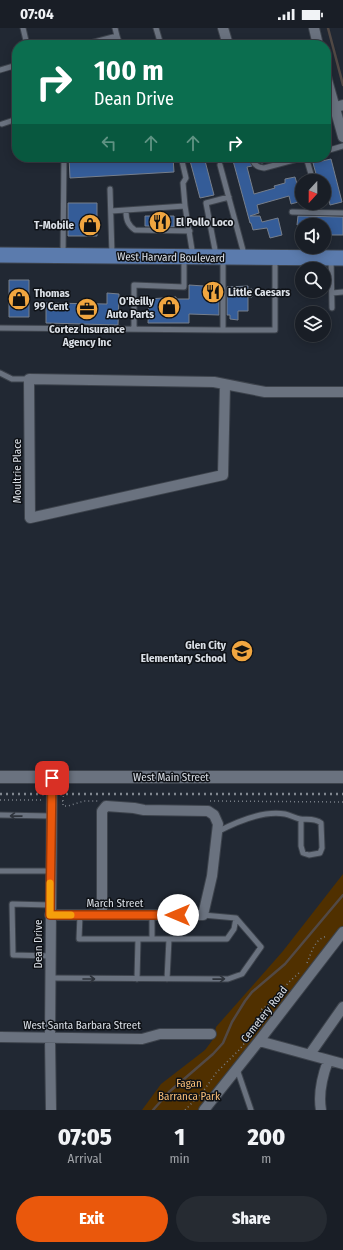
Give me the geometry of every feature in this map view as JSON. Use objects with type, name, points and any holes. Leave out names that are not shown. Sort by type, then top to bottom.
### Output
[{"type":"main road","name":"West Harvard Boulevard","points":[[0,255],[337,258]]},
{"type":"street","points":[[223,28],[227,40]]},
{"type":"street","points":[[314,28],[317,40]]},
{"type":"street","points":[[331,94],[343,137]]},
{"type":"street","points":[[29,379],[214,382],[265,392],[343,392]]},
{"type":"street","name":"Moultrie Place","points":[[29,379],[30,518],[223,476],[225,385]]},
{"type":"street","name":"West Main Street","points":[[0,777],[343,777]]},
{"type":"street","name":"Dean Drive","points":[[51,1110],[50,871],[52,778]]},
{"type":"street","points":[[102,915],[102,811],[106,806],[144,810],[208,811],[214,815],[218,824],[212,876],[204,915]]},
{"type":"street","name":"March Street","points":[[50,910],[80,915],[204,915]]},
{"type":"street","name":"Cemetery Road","points":[[204,1110],[343,932]]},
{"type":"street","points":[[310,1054],[343,1007]]},
{"type":"street","name":"West Santa Barbara Street","points":[[0,1037],[142,1039],[160,1034],[211,1034]]},
{"type":"street","points":[[259,1041],[343,1064]]},
{"type":"street","points":[[321,1110],[319,1099],[320,1087],[328,1061]]},
{"type":"lane","points":[[23,28],[26,40]]},
{"type":"lane","points":[[115,28],[118,40]]},
{"type":"lane","points":[[156,28],[160,40]]},
{"type":"lane","points":[[102,40],[117,36]]},
{"type":"lane","points":[[0,70],[12,66]]},
{"type":"lane","points":[[2,124],[12,121]]},
{"type":"lane","points":[[331,150],[343,146]]},
{"type":"lane","points":[[63,256],[64,162]]},
{"type":"lane","points":[[134,329],[134,286],[184,287],[190,231],[185,206],[183,183],[186,178],[182,162]]},
{"type":"lane","points":[[253,162],[258,167],[264,168],[287,162]]},
{"type":"lane","points":[[307,162],[311,174]]},
{"type":"lane","points":[[220,165],[245,257]]},
{"type":"lane","points":[[110,189],[112,256]]},
{"type":"lane","points":[[224,330],[220,257],[206,203],[229,197]]},
{"type":"lane","points":[[111,211],[185,206]]},
{"type":"lane","points":[[126,211],[126,219],[128,224],[135,230],[190,231]]},
{"type":"lane","points":[[292,212],[343,213]]},
{"type":"lane","points":[[0,328],[275,330],[275,258]]},
{"type":"lane","points":[[332,308],[332,293],[337,258]]},
{"type":"lane","points":[[332,293],[343,292]]},
{"type":"lane","points":[[0,373],[12,379],[29,379]]},
{"type":"lane","points":[[217,832],[239,820],[270,814],[284,814],[300,819],[317,820],[321,823],[322,848],[320,853],[309,855],[303,853],[301,846],[300,819]]},
{"type":"lane","points":[[0,816],[51,816]]},
{"type":"lane","points":[[0,871],[50,871]]},
{"type":"lane","points":[[50,910],[12,904],[13,955],[50,956]]},
{"type":"lane","points":[[80,915],[79,939],[227,939],[234,930],[236,918]]},
{"type":"lane","points":[[152,915],[152,939]]},
{"type":"lane","points":[[50,978],[228,978],[242,974],[260,947],[236,918],[204,915]]},
{"type":"lane","points":[[137,979],[138,939]]},
{"type":"lane","points":[[167,979],[169,939]]},
{"type":"lane","points":[[237,1068],[251,1110]]},
{"type":"path","points":[[306,966],[316,942],[324,937],[332,935]]},
{"type":"path","points":[[185,1110],[202,1093],[216,1073],[240,1049],[257,1026],[262,1008],[276,1000],[288,983],[301,970]]},
{"type":"green space","name":"Fagan Barranca Park","points":[[343,874],[343,926],[199,1110],[142,1110],[161,1084],[205,1050],[214,1038],[216,1027],[283,951]]},
{"type":"building","points":[[331,159],[342,202],[331,205],[331,174],[316,174],[313,163],[331,162]]},
{"type":"building","points":[[69,162],[173,162],[174,172],[70,178]]},
{"type":"building","points":[[190,162],[205,162],[214,195],[200,198]]},
{"type":"building","points":[[233,162],[250,162],[252,166],[247,167],[254,194],[275,188],[274,186],[285,183],[285,179],[295,177],[295,203],[291,204],[289,196],[257,205],[259,213],[250,216],[260,216],[262,222],[278,218],[282,235],[270,238],[267,228],[253,230]]},
{"type":"building","points":[[68,203],[97,203],[97,236],[68,236]]},
{"type":"building","name":"El Pollo Loco","points":[[145,216],[174,216],[174,227],[145,226]]},
{"type":"building","points":[[298,216],[343,217],[343,235],[331,235],[331,218],[298,218]]},
{"type":"building","name":"Thomas 99 Cent","points":[[9,280],[29,280],[29,317],[9,317]]},
{"type":"building","points":[[189,285],[219,287],[219,315],[189,314],[189,323],[148,323],[149,299],[176,297],[176,299],[189,299]]},
{"type":"building","points":[[248,286],[248,289],[252,289],[252,297],[248,297],[248,311],[238,311],[238,320],[230,319],[230,315],[227,315],[227,287]]},
{"type":"building","points":[[107,293],[119,294],[118,325],[46,323],[46,303],[107,304]]},
{"type":"waterway","points":[[328,28],[343,85]]},
{"type":"waterway","points":[[153,1110],[169,1092],[213,1054],[223,1043],[232,1022],[252,992],[285,964],[343,895]]},
{"type":"railway","points":[[0,794],[343,794]]},
{"type":"slow traffic","points":[[50,883],[50,915],[71,915]]},
{"type":"place","name":"El Pollo Loco","points":[[160,222]]},
{"type":"place","name":"T-Mobile","points":[[90,225]]},
{"type":"place","name":"Little Caesars","points":[[213,292]]},
{"type":"place","name":"Thomas 99 Cent","points":[[19,299]]},
{"type":"place","name":"O'Reilly Auto Parts","points":[[169,307]]},
{"type":"place","name":"Cortez Insurance Agency Inc","points":[[87,309]]},
{"type":"place","name":"Glen City Elementary School","points":[[242,651]]},
{"type":"route","points":[[52,778],[50,915],[178,915]]}]
